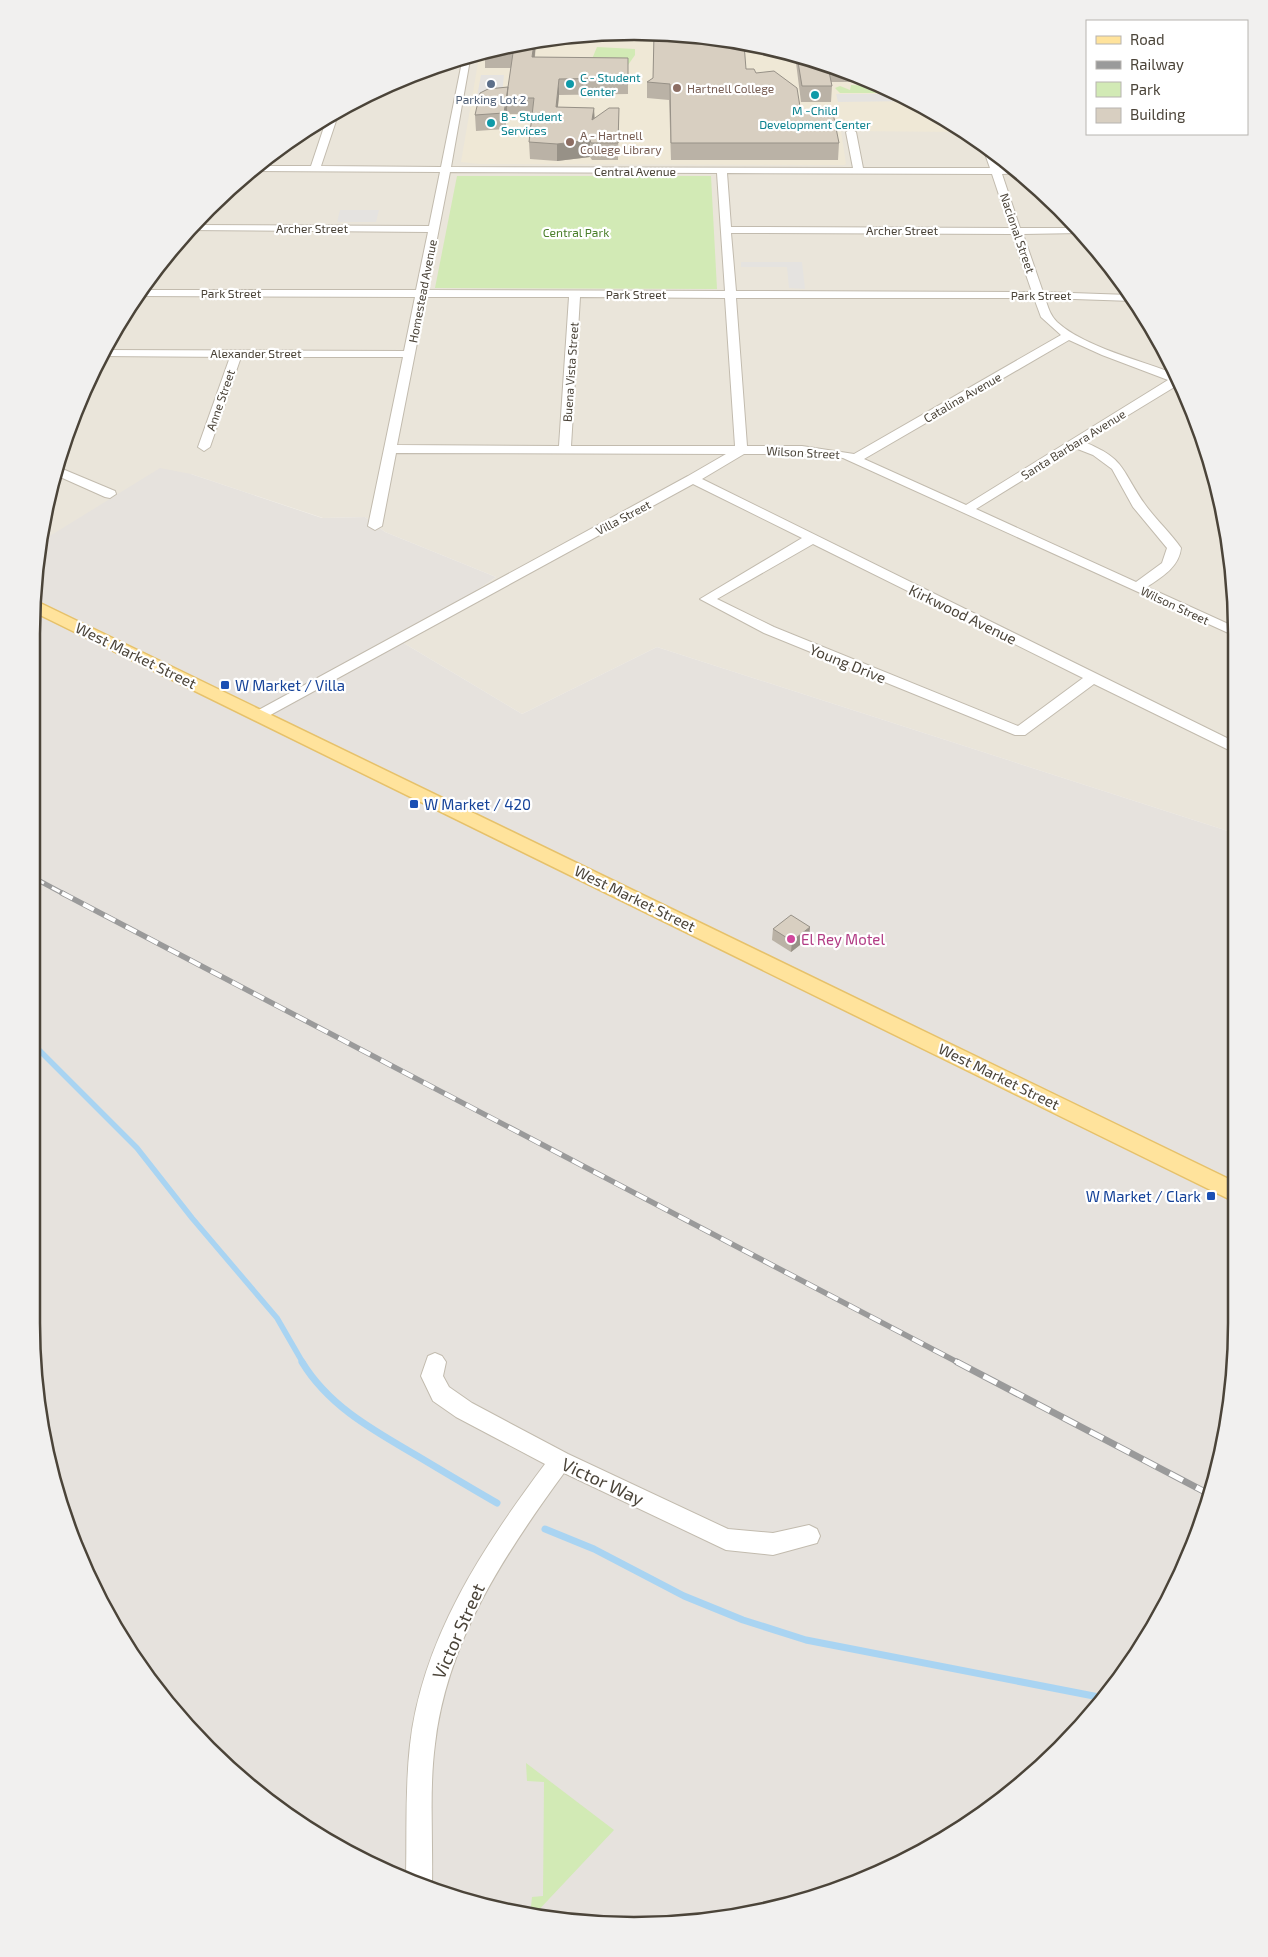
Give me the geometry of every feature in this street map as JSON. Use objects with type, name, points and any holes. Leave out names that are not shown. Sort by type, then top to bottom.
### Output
[{"type":"main road","name":"West Market Street","points":[[41,608],[1228,1190]]},
{"type":"street","name":"Homestead Avenue","points":[[375,526],[466,64]]},
{"type":"street","points":[[316,170],[330,124]]},
{"type":"street","points":[[851,132],[859,170]]},
{"type":"street","name":"Nacional Street","points":[[993,161],[1048,319],[1067,336],[1170,377]]},
{"type":"street","name":"Central Avenue","points":[[264,169],[1006,171]]},
{"type":"street","points":[[722,171],[741,450]]},
{"type":"street","name":"Archer Street","points":[[200,228],[434,229]]},
{"type":"street","name":"Archer Street","points":[[726,230],[1070,231]]},
{"type":"street","name":"Park Street","points":[[148,293],[1039,295],[1124,298]]},
{"type":"street","name":"Buena Vista Street","points":[[564,449],[575,294]]},
{"type":"street","name":"Catalina Avenue","points":[[856,458],[1067,336]]},
{"type":"street","name":"Alexander Street","points":[[111,353],[410,354]]},
{"type":"street","name":"Anne Street","points":[[204,447],[236,353]]},
{"type":"street","name":"Santa Barbara Avenue","points":[[968,509],[1172,383]]},
{"type":"street","points":[[1074,443],[1097,452],[1117,466],[1138,504],[1174,548],[1174,556],[1170,564],[1138,587]]},
{"type":"street","name":"Wilson Street","points":[[391,449],[815,450],[856,458],[1228,629]]},
{"type":"street","name":"Villa Street","points":[[258,716],[693,479],[741,450]]},
{"type":"street","points":[[62,473],[110,494]]},
{"type":"street","name":"Kirkwood Avenue","points":[[693,479],[1228,745]]},
{"type":"street","name":"Young Drive","points":[[812,539],[707,599],[777,634],[1020,732],[1092,678]]},
{"type":"street","name":"Victor Way","points":[[435,1362],[432,1376],[441,1394],[464,1410],[560,1461],[726,1539],[773,1544],[809,1536]]},
{"type":"street","name":"Victor Street","points":[[419,1876],[420,1767],[424,1725],[434,1682],[447,1647],[476,1588],[528,1504],[560,1461]]},
{"type":"shaded area","points":[[625,40],[904,105],[964,140],[996,163],[1026,187],[1054,214],[1081,242],[1105,272],[1128,304],[1167,371],[1183,407],[1208,480],[1223,556],[1228,634],[1228,831],[657,647],[522,714],[402,642],[496,577],[385,532],[365,517],[323,518],[191,474],[48,539],[60,480],[85,407],[101,371],[120,337],[140,304],[163,272],[187,242],[242,187],[304,140],[371,101],[407,85],[480,60],[556,45]]},
{"type":"shaded area","name":"Hartnell College","points":[[595,41],[673,41],[750,51],[788,60],[861,85],[897,101],[951,132],[841,131],[846,164],[844,165],[479,164],[461,162],[478,61],[518,51]]},
{"type":"shaded area","name":"Parking Lot 2","points":[[481,75],[504,75],[502,94],[528,92],[500,102],[476,102]]},
{"type":"shaded area","points":[[836,94],[881,94],[897,101],[838,102]]},
{"type":"shaded area","points":[[340,210],[379,210],[376,222],[337,222]]},
{"type":"shaded area","points":[[741,262],[802,262],[805,289],[789,288],[787,267],[741,267]]},
{"type":"shaded area","points":[[160,468],[191,474],[322,518],[365,517],[385,532],[496,577],[402,642],[522,714],[657,647],[1228,831],[1227,1362],[1217,1439],[1208,1477],[1183,1550],[1167,1586],[1128,1653],[1081,1715],[1026,1770],[996,1794],[964,1817],[897,1856],[861,1872],[788,1897],[750,1906],[673,1916],[595,1916],[556,1912],[480,1897],[443,1885],[371,1856],[337,1837],[304,1817],[242,1770],[187,1715],[163,1685],[140,1653],[120,1620],[101,1586],[85,1550],[60,1477],[51,1439],[41,1362],[40,634],[41,595],[48,537]]},
{"type":"green space","points":[[597,47],[635,49],[635,55],[628,65],[592,59]]},
{"type":"green space","points":[[851,85],[862,85],[876,93],[840,93],[835,88],[840,86],[850,90]]},
{"type":"green space","name":"Central Park","points":[[457,176],[711,176],[717,289],[435,288]]},
{"type":"green space","points":[[526,1763],[614,1830],[539,1909],[531,1908],[532,1897],[543,1896],[544,1782],[527,1781]]},
{"type":"building","points":[[654,41],[712,45],[744,50],[746,69],[754,69],[756,73],[774,71],[797,88],[801,113],[833,113],[839,143],[671,143],[670,84],[647,82],[653,78]]},
{"type":"building","points":[[533,49],[532,57],[628,58],[628,78],[559,79],[556,107],[594,108],[592,120],[609,108],[619,108],[618,143],[591,143],[590,140],[557,144],[529,142],[534,98],[507,98],[513,53],[510,53]]},
{"type":"building","points":[[798,63],[829,74],[832,86],[802,86]]},
{"type":"building","points":[[508,87],[504,113],[475,115],[480,93],[488,89]]},
{"type":"building","points":[[791,915],[810,927],[792,941],[773,929]]},
{"type":"waterway","points":[[40,1051],[137,1148],[192,1218],[277,1318],[303,1363]]},
{"type":"waterway","points":[[302,1362],[324,1391],[352,1415],[382,1435],[497,1503]]},
{"type":"waterway","points":[[545,1529],[594,1549],[684,1596],[743,1620],[806,1640],[1096,1696]]},
{"type":"railway","points":[[40,881],[64,894]]},
{"type":"railway","points":[[62,893],[959,1363]]},
{"type":"railway","points":[[957,1362],[1203,1491]]},
{"type":"place","name":"Parking Lot 2","points":[[491,84]]},
{"type":"place","name":"C - Student Center","points":[[570,84]]},
{"type":"place","name":"Hartnell College","points":[[677,88]]},
{"type":"place","name":"M -Child Development Center","points":[[815,95]]},
{"type":"place","name":"B - Student Services","points":[[491,123]]},
{"type":"place","name":"A - Hartnell College Library","points":[[570,142]]},
{"type":"place","name":"W Market / Villa","points":[[225,685]]},
{"type":"place","name":"W Market / 420","points":[[414,804]]},
{"type":"place","name":"El Rey Motel","points":[[791,939]]},
{"type":"place","name":"W Market / Clark","points":[[1211,1196]]}]
